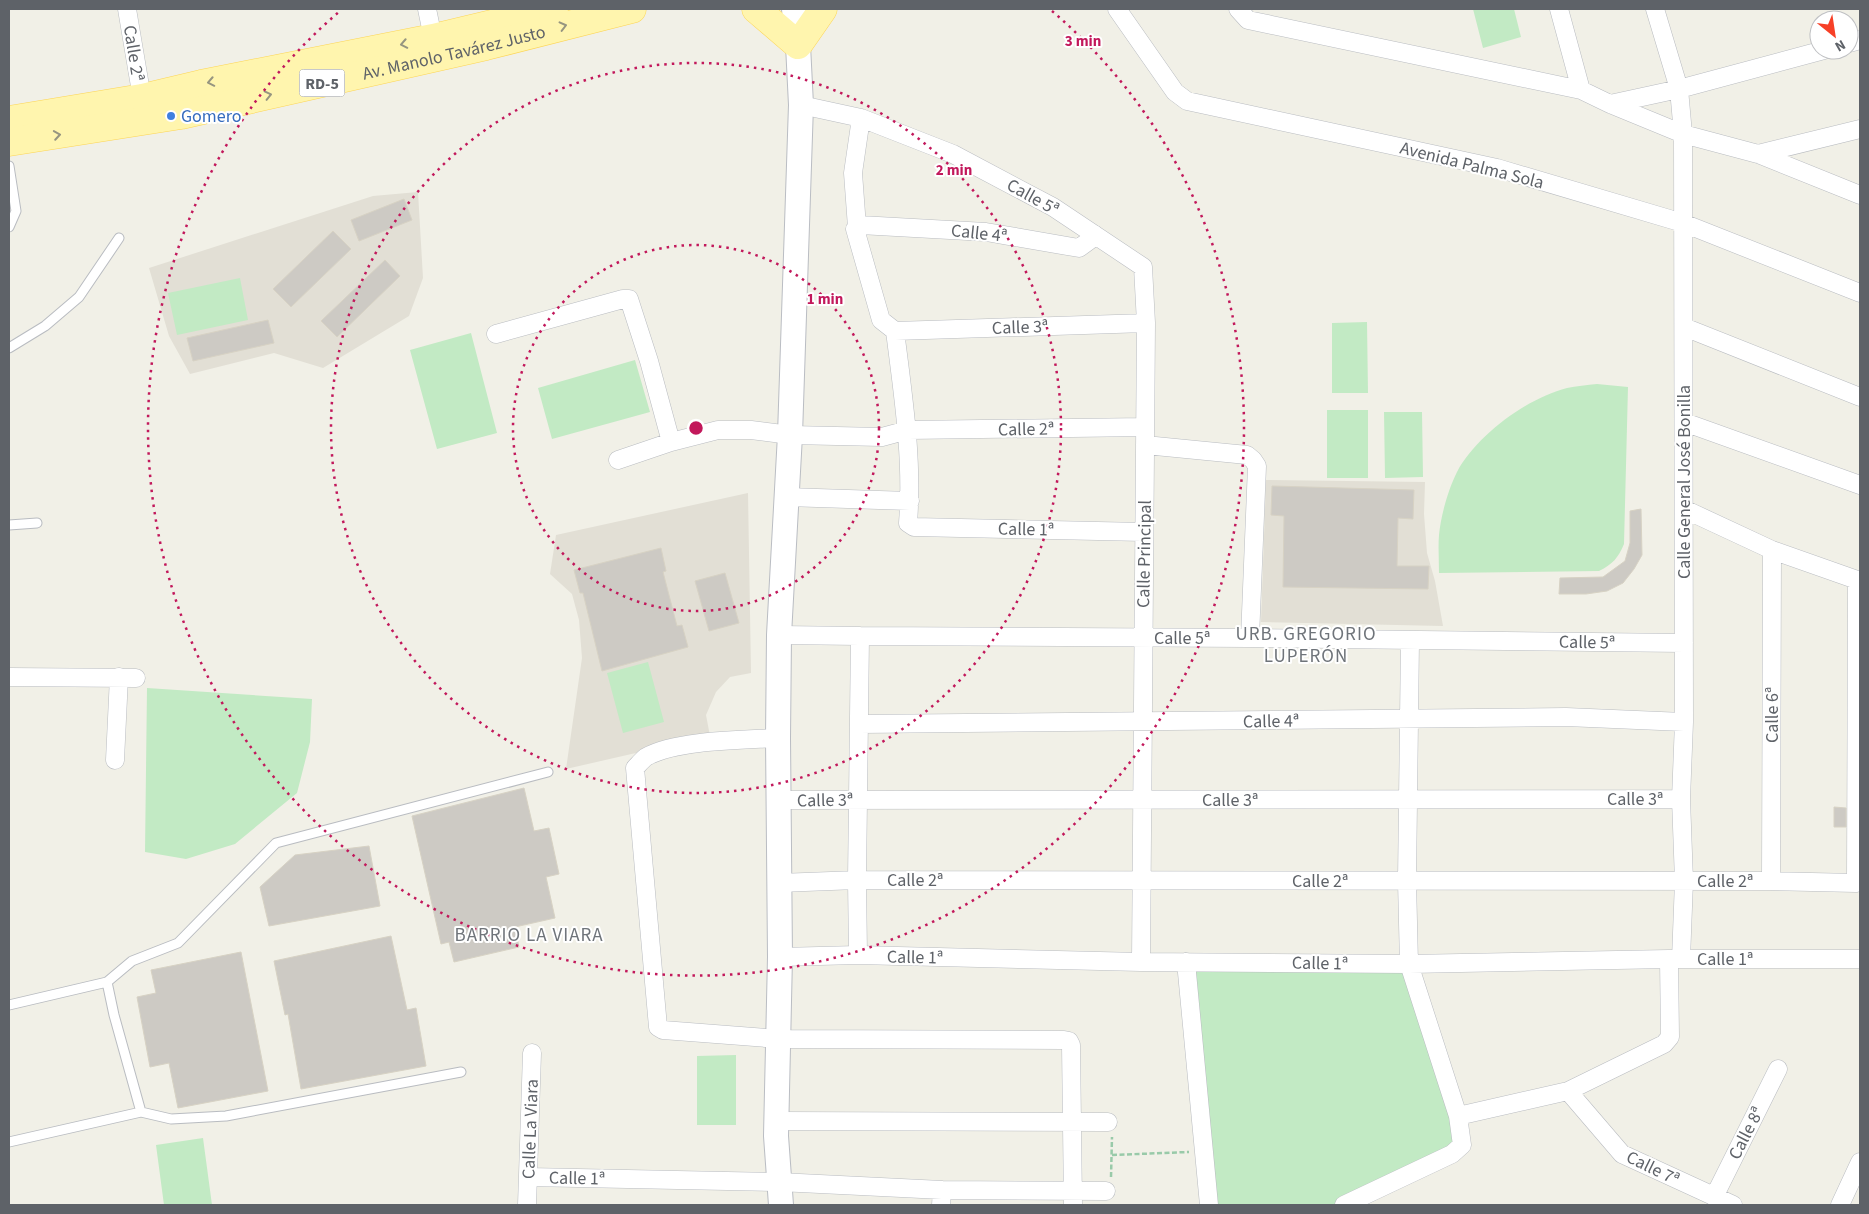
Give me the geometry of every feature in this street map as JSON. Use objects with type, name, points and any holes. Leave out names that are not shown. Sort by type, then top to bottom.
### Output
[{"type":"main road","name":"Av. Manolo Tavárez Justo","points":[[9,120],[142,98],[201,84],[433,38],[496,19],[548,9]]},
{"type":"main road","name":"Av. Manolo Tavárez Justo","points":[[9,142],[181,114],[486,46],[632,9]]},
{"type":"main road","points":[[756,9],[798,45],[823,9]]},
{"type":"street","name":"Calle 2ª","points":[[127,9],[142,98]]},
{"type":"street","points":[[427,9],[433,38]]},
{"type":"street","points":[[782,1205],[777,1121],[780,957],[778,800],[779,636],[790,435],[801,105],[794,9]]},
{"type":"street","name":"Avenida Palma Sola","points":[[1117,9],[1175,92],[1187,101],[1498,168],[1683,224],[1860,293]]},
{"type":"street","points":[[1238,9],[1248,20],[1581,90],[1683,134],[1758,154],[1860,195]]},
{"type":"street","points":[[1559,9],[1581,90]]},
{"type":"street","name":"Calle General José Bonilla","points":[[1568,1091],[1664,1044],[1670,1037],[1675,959],[1684,881],[1681,799],[1684,722],[1683,134],[1679,89],[1655,9]]},
{"type":"street","points":[[1610,104],[1679,89],[1809,54]]},
{"type":"street","name":"Calle 5ª","points":[[801,105],[861,118],[954,154],[1053,207],[1143,267]]},
{"type":"street","points":[[786,497],[910,502],[908,430],[895,331],[880,320],[856,230],[853,173],[861,118]]},
{"type":"street","points":[[1758,154],[1860,128]]},
{"type":"street","name":"Calle 4ª","points":[[857,227],[860,225],[986,232],[1079,248],[1090,240],[1094,234]]},
{"type":"street","name":"Calle Principal","points":[[1141,962],[1146,324],[1143,267]]},
{"type":"street","points":[[496,334],[629,299],[649,361],[671,442]]},
{"type":"street","name":"Calle 3ª","points":[[895,331],[1146,324]]},
{"type":"street","points":[[1684,327],[1860,397]]},
{"type":"street","points":[[1684,422],[1860,485]]},
{"type":"street","name":"Calle 2ª","points":[[618,460],[671,442],[718,430],[751,430],[790,435],[882,436],[908,430],[1145,427]]},
{"type":"street","points":[[1145,445],[1247,455],[1257,466],[1250,638]]},
{"type":"street","name":"Calle 1ª","points":[[910,502],[908,523],[914,526],[1144,532]]},
{"type":"street","points":[[1684,509],[1772,550],[1859,580],[1858,882]]},
{"type":"street","name":"Calle 6ª","points":[[1771,881],[1772,550]]},
{"type":"street","name":"Calle 5ª","points":[[779,636],[1250,638],[1684,643]]},
{"type":"street","points":[[858,955],[860,636]]},
{"type":"street","points":[[1344,1205],[1452,1154],[1462,1145],[1458,1116],[1409,964],[1407,881],[1410,640]]},
{"type":"street","points":[[9,677],[127,678],[115,760]]},
{"type":"street","name":"Calle 4ª","points":[[859,724],[1566,717],[1684,722]]},
{"type":"street","points":[[778,738],[712,742],[667,749],[645,758],[635,768],[658,1027],[663,1030],[779,1038],[1068,1041],[1071,1045],[1073,1198]]},
{"type":"street","name":"Calle 3ª","points":[[778,800],[1681,799]]},
{"type":"street","name":"Calle 2ª","points":[[780,883],[857,880],[1858,882]]},
{"type":"street","name":"Calle 1ª","points":[[780,957],[858,955],[1141,962],[1409,964],[1675,959],[1860,959]]},
{"type":"street","points":[[1186,962],[1209,1205]]},
{"type":"street","name":"Calle La Viara","points":[[527,1205],[532,1053]]},
{"type":"street","name":"Calle 8ª","points":[[1714,1197],[1778,1069]]},
{"type":"street","points":[[1458,1116],[1568,1091]]},
{"type":"street","name":"Calle 7ª","points":[[1568,1091],[1622,1154],[1733,1205]]},
{"type":"street","points":[[777,1121],[1108,1122]]},
{"type":"street","points":[[1840,1205],[1860,1162]]},
{"type":"street","name":"Calle 1ª","points":[[528,1177],[780,1182],[942,1197],[1073,1198],[1106,1191]]},
{"type":"lane","points":[[9,166],[9,177],[16,211],[9,227]]},
{"type":"lane","points":[[9,348],[45,326],[79,297],[119,238]]},
{"type":"lane","points":[[9,525],[37,522]]},
{"type":"lane","points":[[9,1005],[107,982],[132,961],[178,943],[276,843],[548,772]]},
{"type":"lane","points":[[107,982],[114,1015],[141,1112]]},
{"type":"lane","points":[[9,1142],[141,1112],[171,1119],[226,1116],[461,1072]]},
{"type":"path","points":[[1106,1191],[1110,1187],[1112,1155],[1112,1128],[1108,1122]]},
{"type":"path","points":[[1112,1155],[1203,1152]]},
{"type":"shaded area","points":[[418,192],[423,278],[409,316],[323,368],[274,353],[190,374],[169,336],[149,268],[373,196]]},
{"type":"shaded area","points":[[1266,480],[1425,482],[1424,514],[1427,553],[1435,581],[1443,626],[1261,622]]},
{"type":"shaded area","points":[[748,493],[751,673],[730,677],[716,692],[706,715],[710,736],[566,769],[582,658],[579,620],[572,594],[550,574],[556,535]]},
{"type":"green space","points":[[1473,9],[1514,9],[1521,37],[1483,48]]},
{"type":"green space","points":[[240,278],[248,320],[177,335],[168,293]]},
{"type":"green space","points":[[1367,322],[1368,393],[1332,393],[1332,323]]},
{"type":"green space","points":[[471,333],[497,433],[437,449],[410,350]]},
{"type":"green space","points":[[635,360],[650,412],[552,439],[538,388]]},
{"type":"green space","points":[[1597,384],[1628,387],[1624,544],[1615,560],[1599,571],[1439,573],[1441,519],[1457,472],[1466,458],[1490,432],[1520,409],[1536,400],[1567,388]]},
{"type":"green space","points":[[1327,410],[1368,410],[1368,478],[1327,478]]},
{"type":"green space","points":[[1384,412],[1422,412],[1423,477],[1385,478]]},
{"type":"green space","points":[[648,662],[664,722],[623,733],[607,673]]},
{"type":"green space","points":[[147,688],[312,699],[310,742],[297,793],[235,844],[186,859],[145,852]]},
{"type":"green space","points":[[1186,962],[1409,964],[1462,1145],[1344,1205],[1209,1205]]},
{"type":"green space","points":[[736,1055],[736,1125],[697,1125],[697,1056]]},
{"type":"green space","points":[[203,1138],[212,1205],[164,1205],[156,1145]]},
{"type":"building","points":[[404,199],[412,220],[359,241],[351,220]]},
{"type":"building","points":[[333,231],[351,249],[291,307],[273,289]]},
{"type":"building","points":[[385,260],[400,276],[337,337],[321,321]]},
{"type":"building","points":[[268,320],[274,343],[193,361],[187,338]]},
{"type":"building","points":[[1272,486],[1414,490],[1413,519],[1398,518],[1397,566],[1429,566],[1428,589],[1283,587],[1284,516],[1271,515]]},
{"type":"building","points":[[1641,509],[1642,555],[1623,583],[1607,591],[1586,594],[1559,594],[1560,578],[1603,577],[1625,561],[1630,543],[1630,511]]},
{"type":"building","points":[[661,548],[666,571],[663,572],[677,626],[682,625],[688,647],[602,671],[583,593],[580,593],[574,570]]},
{"type":"building","points":[[725,573],[739,623],[709,631],[695,581]]},
{"type":"building","points":[[524,788],[534,831],[549,828],[559,874],[546,877],[555,918],[515,927],[519,947],[454,962],[449,942],[441,944],[412,816]]},
{"type":"building","points":[[1834,807],[1846,808],[1846,827],[1834,827]]},
{"type":"building","points":[[369,846],[380,906],[269,926],[260,887],[295,855]]},
{"type":"building","points":[[391,936],[407,1010],[416,1008],[426,1066],[301,1089],[288,1014],[285,1015],[274,961]]},
{"type":"building","points":[[241,952],[268,1091],[178,1108],[169,1063],[150,1067],[137,997],[156,993],[151,970]]},
{"type":"place","name":"Gomero","points":[[171,116]]},
{"type":"district","name":"URB. GREGORIO LUPERÓN","points":[[1306,644]]},
{"type":"district","name":"BARRIO LA VIARA","points":[[529,934]]}]
